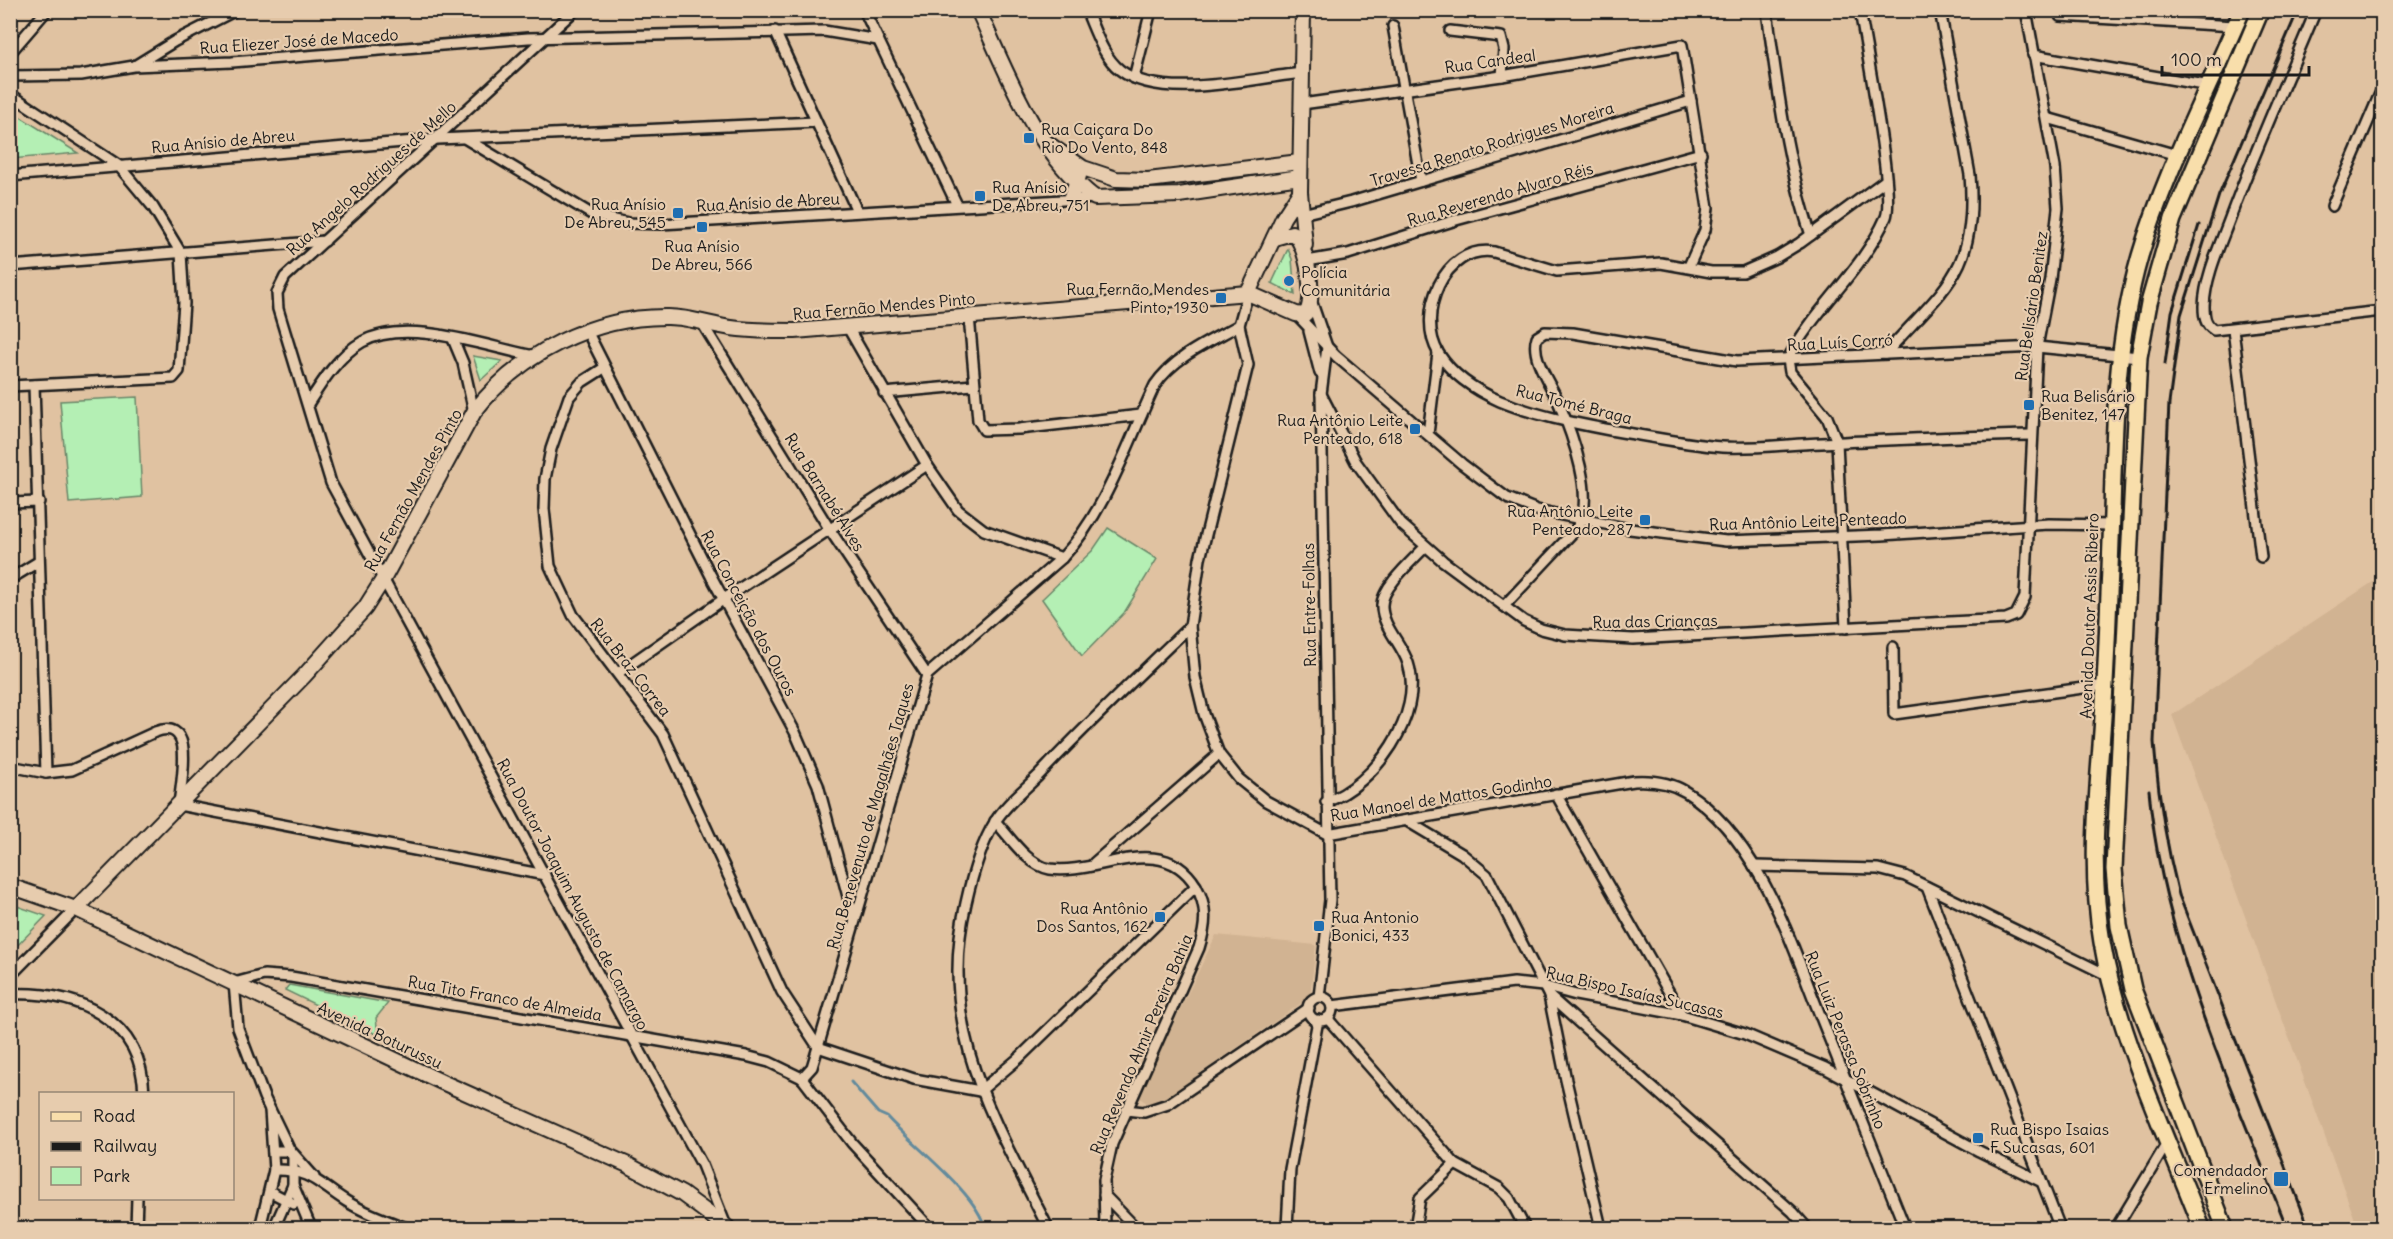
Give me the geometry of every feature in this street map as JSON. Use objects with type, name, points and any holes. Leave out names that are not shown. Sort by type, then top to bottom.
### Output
[{"type":"main road","name":"Avenida Doutor Assis Ribeiro","points":[[2202,1228],[2141,1074],[2109,976],[2097,907],[2094,869],[2120,355],[2140,255],[2177,155],[2210,86],[2242,10]]},
{"type":"main road","points":[[2225,1228],[2133,989],[2119,926],[2114,869],[2139,357],[2156,276],[2173,219],[2261,10]]},
{"type":"main road","points":[[2155,215],[2160,220],[2173,219]]},
{"type":"street","points":[[10,53],[47,10]]},
{"type":"street","points":[[134,66],[175,41],[236,10]]},
{"type":"street","name":"Rua Angelo Rodrigues de Mello","points":[[384,578],[331,483],[308,404],[284,335],[277,293],[285,277],[438,139],[575,10]]},
{"type":"street","points":[[864,10],[957,205]]},
{"type":"street","points":[[978,10],[1005,71],[1043,140],[1055,159],[1076,183],[1095,198],[1179,195],[1300,184]]},
{"type":"street","points":[[1086,10],[1111,61],[1134,78],[1168,86],[1194,86],[1302,73]]},
{"type":"street","points":[[1134,78],[1151,10]]},
{"type":"street","points":[[1303,10],[1300,162],[1302,214],[1312,303],[1327,347]]},
{"type":"street","points":[[1846,628],[1837,442],[1827,417],[1790,372],[1788,359],[1811,321],[1865,252],[1889,208],[1860,10]]},
{"type":"street","points":[[1885,354],[1940,296],[1956,275],[1969,234],[1972,199],[1969,166],[1940,10]]},
{"type":"street","name":"Rua Belisário Benitez","points":[[2022,607],[2025,597],[2026,525],[2037,347],[2050,279],[2058,208],[2047,118],[2026,10]]},
{"type":"street","points":[[2316,10],[2244,180],[2218,251],[2204,306],[2210,327],[2233,329],[2382,310]]},
{"type":"street","points":[[1767,11],[1784,121],[1799,194],[1811,235]]},
{"type":"street","points":[[2060,16],[2235,26]]},
{"type":"street","points":[[1393,26],[1421,182]]},
{"type":"street","points":[[775,31],[857,211]]},
{"type":"street","name":"Rua Eliezer José de Macedo","points":[[10,76],[81,75],[134,66],[232,62],[546,37],[824,31],[878,40]]},
{"type":"street","points":[[1450,31],[1501,37],[1504,49],[1502,76]]},
{"type":"street","name":"Rua Candeal","points":[[1302,104],[1502,76],[1682,45],[1691,101]]},
{"type":"street","points":[[2033,55],[2210,86]]},
{"type":"street","points":[[2332,206],[2382,89]]},
{"type":"street","points":[[10,94],[118,165],[153,207],[181,253],[184,303],[179,371],[173,378],[10,386]]},
{"type":"street","points":[[1689,266],[1707,220],[1707,194],[1691,101]]},
{"type":"street","name":"Travessa Renato Rodrigues Moreira","points":[[1302,214],[1421,182],[1691,101]]},
{"type":"street","points":[[2047,118],[2177,155]]},
{"type":"street","name":"Rua Anísio de Abreu","points":[[10,176],[438,139],[816,122]]},
{"type":"street","name":"Rua Anísio de Abreu","points":[[465,138],[593,215],[609,220],[661,224],[1095,198]]},
{"type":"street","points":[[1043,140],[1083,168],[1116,179],[1148,180],[1300,162]]},
{"type":"street","name":"Rua Reverendo Alvaro Réis","points":[[1307,261],[1348,254],[1456,220],[1701,153]]},
{"type":"street","points":[[1070,199],[1083,168]]},
{"type":"street","name":"Rua Tomé Braga","points":[[1886,180],[1777,257],[1743,272],[1711,272],[1689,266],[1661,263],[1557,271],[1494,252],[1476,251],[1453,265],[1437,287],[1431,318],[1438,352],[1460,377],[1480,391],[1524,410],[1566,421],[1657,438],[1722,447],[2031,435]]},
{"type":"street","points":[[1300,184],[1248,294],[1296,314],[1308,312],[1312,303]]},
{"type":"street","points":[[1869,194],[1878,197],[1889,208]]},
{"type":"street","points":[[1274,238],[1287,233],[1296,235],[1307,261]]},
{"type":"street","points":[[10,266],[325,241]]},
{"type":"street","name":"Rua Fernão Mendes Pinto","points":[[76,909],[341,637],[384,578],[474,412],[491,393],[534,356],[587,331],[617,323],[670,317],[758,331],[1248,294]]},
{"type":"street","name":"Rua Manoel de Mattos Godinho","points":[[1248,294],[1239,325],[1248,365],[1200,560],[1190,626],[1195,677],[1204,714],[1219,754],[1239,779],[1266,801],[1327,834],[1634,781],[1661,782],[1687,793],[1713,815],[1754,866]]},
{"type":"street","name":"Rua Antônio Leite Penteado","points":[[1296,314],[1327,347],[1428,435],[1507,498],[1537,510],[1684,537],[1726,541],[2026,525],[2111,525]]},
{"type":"street","points":[[969,316],[973,385],[979,424],[991,432],[1141,415]]},
{"type":"street","name":"Rua Barnabé Alves","points":[[702,323],[830,530],[927,675]]},
{"type":"street","name":"Rua Benevenuto de Magalhães Taques","points":[[802,1078],[812,1067],[927,675],[1062,558],[1090,525],[1155,385],[1171,365],[1239,325]]},
{"type":"street","points":[[847,326],[927,465],[958,510],[969,520],[1005,539],[1062,558]]},
{"type":"street","name":"Rua Entre-Folhas","points":[[1309,329],[1322,376]]},
{"type":"street","points":[[2233,329],[2261,557]]},
{"type":"street","name":"Rua Conceição dos Ouros","points":[[587,331],[808,762],[826,813],[855,922]]},
{"type":"street","name":"Rua Luís Corró","points":[[1566,421],[1536,354],[1537,337],[1545,332],[1573,333],[1725,360],[2037,347],[2139,357]]},
{"type":"street","points":[[308,404],[331,371],[361,342],[389,333],[413,333],[453,339],[534,356]]},
{"type":"street","points":[[453,339],[463,363],[474,412]]},
{"type":"street","name":"Rua Entre-Folhas","points":[[1319,997],[1330,900],[1326,802],[1321,394],[1327,347]]},
{"type":"street","points":[[1428,435],[1438,352]]},
{"type":"street","name":"Rua Braz Correa","points":[[604,368],[582,382],[568,397],[547,466],[544,509],[550,566],[559,588],[585,634],[618,673],[663,734],[782,992],[818,1047]]},
{"type":"street","points":[[34,385],[46,773]]},
{"type":"street","points":[[884,393],[973,385]]},
{"type":"street","name":"Rua das Crianças","points":[[1321,394],[1369,482],[1401,524],[1425,547],[1504,606],[1541,629],[1564,635],[1599,638],[1846,628],[2006,619],[2016,615],[2022,607]]},
{"type":"street","points":[[1504,606],[1583,520],[1585,494],[1566,421]]},
{"type":"street","points":[[618,673],[724,599],[927,465]]},
{"type":"street","points":[[10,503],[39,502]]},
{"type":"street","points":[[1326,802],[1350,792],[1363,782],[1387,753],[1403,721],[1412,678],[1405,655],[1383,615],[1381,606],[1387,589],[1425,547]]},
{"type":"street","points":[[10,579],[38,562]]},
{"type":"street","name":"Rua Doutor Joaquim Augusto de Camargo","points":[[384,578],[702,1165],[728,1228]]},
{"type":"street","points":[[1048,1228],[980,1090],[963,1027],[958,998],[957,965],[961,924],[972,874],[995,821],[1050,763],[1190,626]]},
{"type":"street","points":[[1893,647],[1894,714],[2105,685]]},
{"type":"street","points":[[10,766],[46,773],[87,765],[155,732],[166,728],[175,729],[181,736],[183,748],[178,805],[545,875]]},
{"type":"street","points":[[1094,863],[1219,754]]},
{"type":"street","points":[[1556,795],[1682,1015]]},
{"type":"street","name":"Rua Revendo Almir Pereira Bahia","points":[[995,821],[1030,859],[1051,869],[1137,858],[1169,861],[1179,866],[1196,886],[1206,915],[1202,937],[1126,1110],[1106,1162],[1105,1228]]},
{"type":"street","points":[[1407,821],[1462,854],[1487,875],[1497,888],[1549,996],[1793,1212],[1807,1228]]},
{"type":"street","points":[[1754,866],[1878,869],[1905,876],[2109,976]]},
{"type":"street","name":"Rua Luiz Perassa Sobrinho","points":[[1754,866],[1777,911],[1905,1228]]},
{"type":"street","name":"Avenida Boturussu","points":[[10,886],[76,909],[442,1082],[628,1165],[682,1194],[728,1228]]},
{"type":"street","points":[[818,1047],[914,1079],[980,1090],[1020,1058],[1196,886]]},
{"type":"street","points":[[1927,887],[2060,1228]]},
{"type":"street","points":[[10,976],[76,909]]},
{"type":"street","name":"Rua Tito Franco de Almeida","points":[[234,983],[264,975],[291,977],[631,1034],[746,1056],[769,1062],[802,1078]]},
{"type":"street","points":[[234,983],[238,1028],[270,1107],[291,1151],[318,1181]]},
{"type":"street","name":"Rua Bispo Isaías Sucasas","points":[[1332,1006],[1499,984],[1543,986],[1576,995],[1682,1015],[1755,1038],[1810,1061],[2040,1181]]},
{"type":"street","points":[[10,994],[45,994],[67,999],[90,1006],[106,1017],[122,1032],[133,1049],[141,1070],[144,1092]]},
{"type":"street","points":[[1549,996],[1566,1080],[1602,1228]]},
{"type":"street","points":[[1287,1228],[1290,1168],[1322,1019],[1332,1006],[1325,998],[1319,997],[1310,1003],[1310,1014],[1322,1019],[1455,1164],[1499,1188],[1509,1198],[1525,1228]]},
{"type":"street","points":[[1126,1110],[1144,1112],[1168,1104],[1309,1008]]},
{"type":"street","points":[[802,1078],[852,1143],[930,1228]]},
{"type":"street","points":[[260,1228],[271,1192],[274,1170],[270,1107]]},
{"type":"street","points":[[2116,1228],[2169,1140]]},
{"type":"street","points":[[273,1151],[291,1151]]},
{"type":"street","points":[[274,1228],[288,1201],[293,1185],[294,1170],[291,1151]]},
{"type":"street","points":[[1415,1228],[1420,1198],[1455,1164]]},
{"type":"street","points":[[274,1170],[294,1170],[318,1181],[347,1202],[407,1228]]},
{"type":"street","points":[[293,1185],[311,1228]]},
{"type":"street","points":[[271,1192],[304,1210]]},
{"type":"street","points":[[1104,1195],[1136,1228]]},
{"type":"street","points":[[135,1228],[137,1200]]},
{"type":"shaded area","points":[[2382,576],[2382,1228],[2358,1228],[2172,715]]},
{"type":"shaded area","points":[[1216,935],[1316,945],[1310,997],[1162,1100],[1147,1103],[1138,1097]]},
{"type":"green space","points":[[11,111],[78,153],[11,159]]},
{"type":"green space","points":[[1288,249],[1292,259],[1295,295],[1272,283]]},
{"type":"green space","points":[[473,356],[502,361],[481,380]]},
{"type":"green space","points":[[137,397],[142,497],[69,503],[60,401]]},
{"type":"green space","points":[[1108,528],[1157,559],[1124,613],[1082,656],[1042,599],[1093,550]]},
{"type":"green space","points":[[10,904],[46,916],[11,952]]},
{"type":"green space","points":[[289,985],[388,1003],[376,1018],[378,1035],[285,990]]},
{"type":"waterway","points":[[851,1082],[878,1113],[887,1117],[957,1185],[970,1200],[985,1228]]},
{"type":"railway","points":[[2298,10],[2219,195],[2181,315],[2169,403],[2154,742],[2163,819],[2179,895],[2309,1228]]},
{"type":"railway","points":[[2165,364],[2172,312],[2199,225]]},
{"type":"railway","points":[[2149,790],[2156,847],[2168,903],[2184,958],[2202,1014],[2287,1228]]},
{"type":"place","name":"Rua Caiçara Do Rio Do Vento, 848","points":[[1029,138]]},
{"type":"place","name":"Rua Anísio De Abreu, 751","points":[[980,196]]},
{"type":"place","name":"Rua Anísio De Abreu, 545","points":[[678,213]]},
{"type":"place","name":"Rua Anísio De Abreu, 566","points":[[702,227]]},
{"type":"place","name":"Polícia Comunitária","points":[[1289,281]]},
{"type":"place","name":"Rua Fernão Mendes Pinto, 1930","points":[[1221,298]]},
{"type":"place","name":"Rua Belisário Benitez, 147","points":[[2029,405]]},
{"type":"place","name":"Rua Antônio Leite Penteado, 618","points":[[1415,429]]},
{"type":"place","name":"Rua Antônio Leite Penteado, 287","points":[[1645,520]]},
{"type":"place","name":"Rua Antônio Dos Santos, 162","points":[[1160,917]]},
{"type":"place","name":"Rua Antonio Bonici, 433","points":[[1319,926]]},
{"type":"place","name":"Rua Bispo Isaias F Sucasas, 601","points":[[1978,1138]]},
{"type":"place","name":"Comendador Ermelino","points":[[2281,1179]]}]
